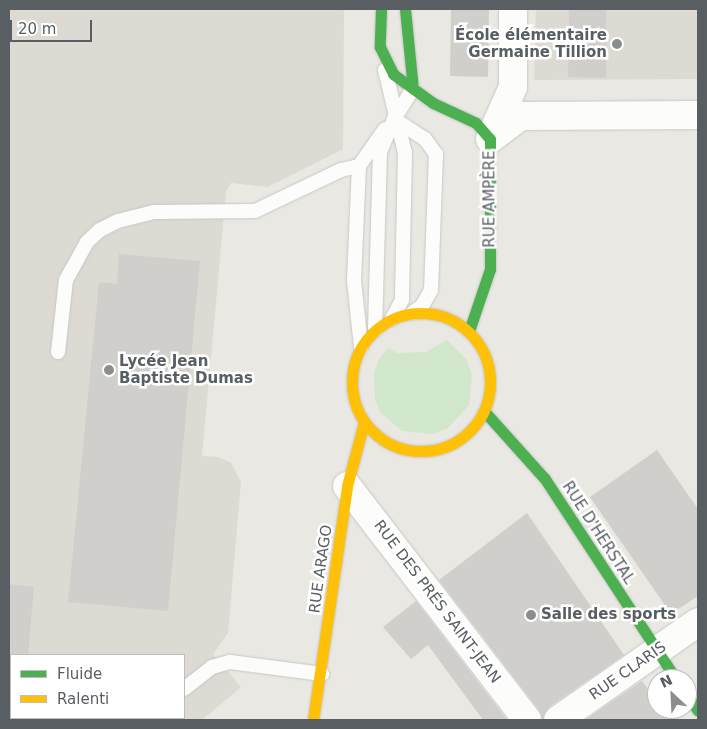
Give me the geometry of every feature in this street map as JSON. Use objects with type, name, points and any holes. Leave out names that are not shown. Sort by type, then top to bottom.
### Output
[{"type":"street","points":[[381,9],[380,47],[393,74],[414,90],[476,122],[490,139],[521,116],[698,115]]},
{"type":"street","points":[[405,9],[414,90]]},
{"type":"street","name":"RUE AMPÈRE","points":[[469,331],[490,269],[490,139],[513,87],[513,9]]},
{"type":"street","points":[[412,313],[436,314],[469,331],[486,356],[491,377],[484,411],[468,434],[432,451],[395,446],[364,422],[356,408],[351,379],[361,347],[375,330],[392,319],[412,313]]},
{"type":"street","name":"RUE D'HERSTAL","points":[[484,411],[545,479],[669,669]]},
{"type":"street","name":"RUE ARAGO","points":[[313,720],[322,674],[347,486],[364,422]]},
{"type":"street","name":"RUE DES PRÉS SAINT-JEAN","points":[[347,486],[527,720]]},
{"type":"street","name":"RUE CLARIS","points":[[558,720],[698,622]]},
{"type":"lane","points":[[380,47],[394,119],[405,153],[402,300],[392,319]]},
{"type":"lane","points":[[361,347],[354,280],[359,166],[365,152],[394,119],[414,90]]},
{"type":"lane","points":[[394,119],[425,139],[436,154],[431,290],[429,298],[412,313]]},
{"type":"lane","points":[[375,330],[380,152],[394,119]]},
{"type":"lane","points":[[58,352],[66,280],[87,242],[100,230],[118,221],[154,212],[255,211],[341,170],[359,166]]},
{"type":"lane","points":[[185,688],[212,667],[230,662],[322,674]]},
{"type":"shaded area","name":"Lycée Jean Baptiste Dumas","points":[[9,9],[344,9],[343,149],[268,187],[231,183],[226,192],[202,456],[219,457],[231,463],[241,482],[228,633],[213,654],[241,687],[202,720],[9,720]]},
{"type":"shaded area","name":"École élémentaire Germaine Tillion","points":[[536,9],[698,9],[698,79],[534,80]]},
{"type":"green space","points":[[447,340],[466,359],[472,374],[469,405],[448,428],[433,434],[402,431],[381,413],[375,400],[374,372],[379,359],[388,348],[398,353],[426,352]]},
{"type":"building","points":[[451,9],[489,9],[488,77],[450,76]]},
{"type":"building","points":[[569,9],[606,9],[606,78],[568,77]]},
{"type":"building","points":[[119,254],[200,261],[168,611],[68,602],[99,282],[117,284]]},
{"type":"building","points":[[657,450],[698,509],[698,596],[671,614],[590,497]]},
{"type":"building","name":"Salle des sports","points":[[527,513],[624,655],[549,707],[543,720],[539,710],[439,580]]},
{"type":"building","points":[[9,584],[34,587],[28,654],[10,654]]},
{"type":"building","points":[[416,601],[507,720],[483,720],[428,645],[411,659],[383,627]]},
{"type":"building","points":[[642,681],[647,688],[647,719],[671,720],[585,720]]},
{"type":"traffic: fast","points":[[381,9],[380,47],[393,74],[433,103],[476,123],[490,139],[490,269],[469,331]]},
{"type":"traffic: fast","points":[[405,9],[413,89]]},
{"type":"traffic: fast","points":[[484,411],[545,479],[669,669]]},
{"type":"traffic: slow","points":[[421,313],[435,314],[448,318],[460,324],[470,333],[479,343],[485,355],[489,368],[490,382],[489,396],[485,409],[479,421],[470,431],[460,440],[448,446],[435,450],[421,451],[407,450],[394,446],[382,440],[372,431],[363,421],[357,409],[353,396],[352,382],[353,368],[357,355],[363,343],[372,333],[382,324],[394,318],[407,314],[421,313]]},
{"type":"traffic: slow","points":[[313,720],[347,486],[364,422]]},
{"type":"place","name":"École élémentaire Germaine Tillion","points":[[617,44]]},
{"type":"place","name":"Lycée Jean Baptiste Dumas","points":[[109,370]]},
{"type":"place","name":"Salle des sports","points":[[531,615]]}]
